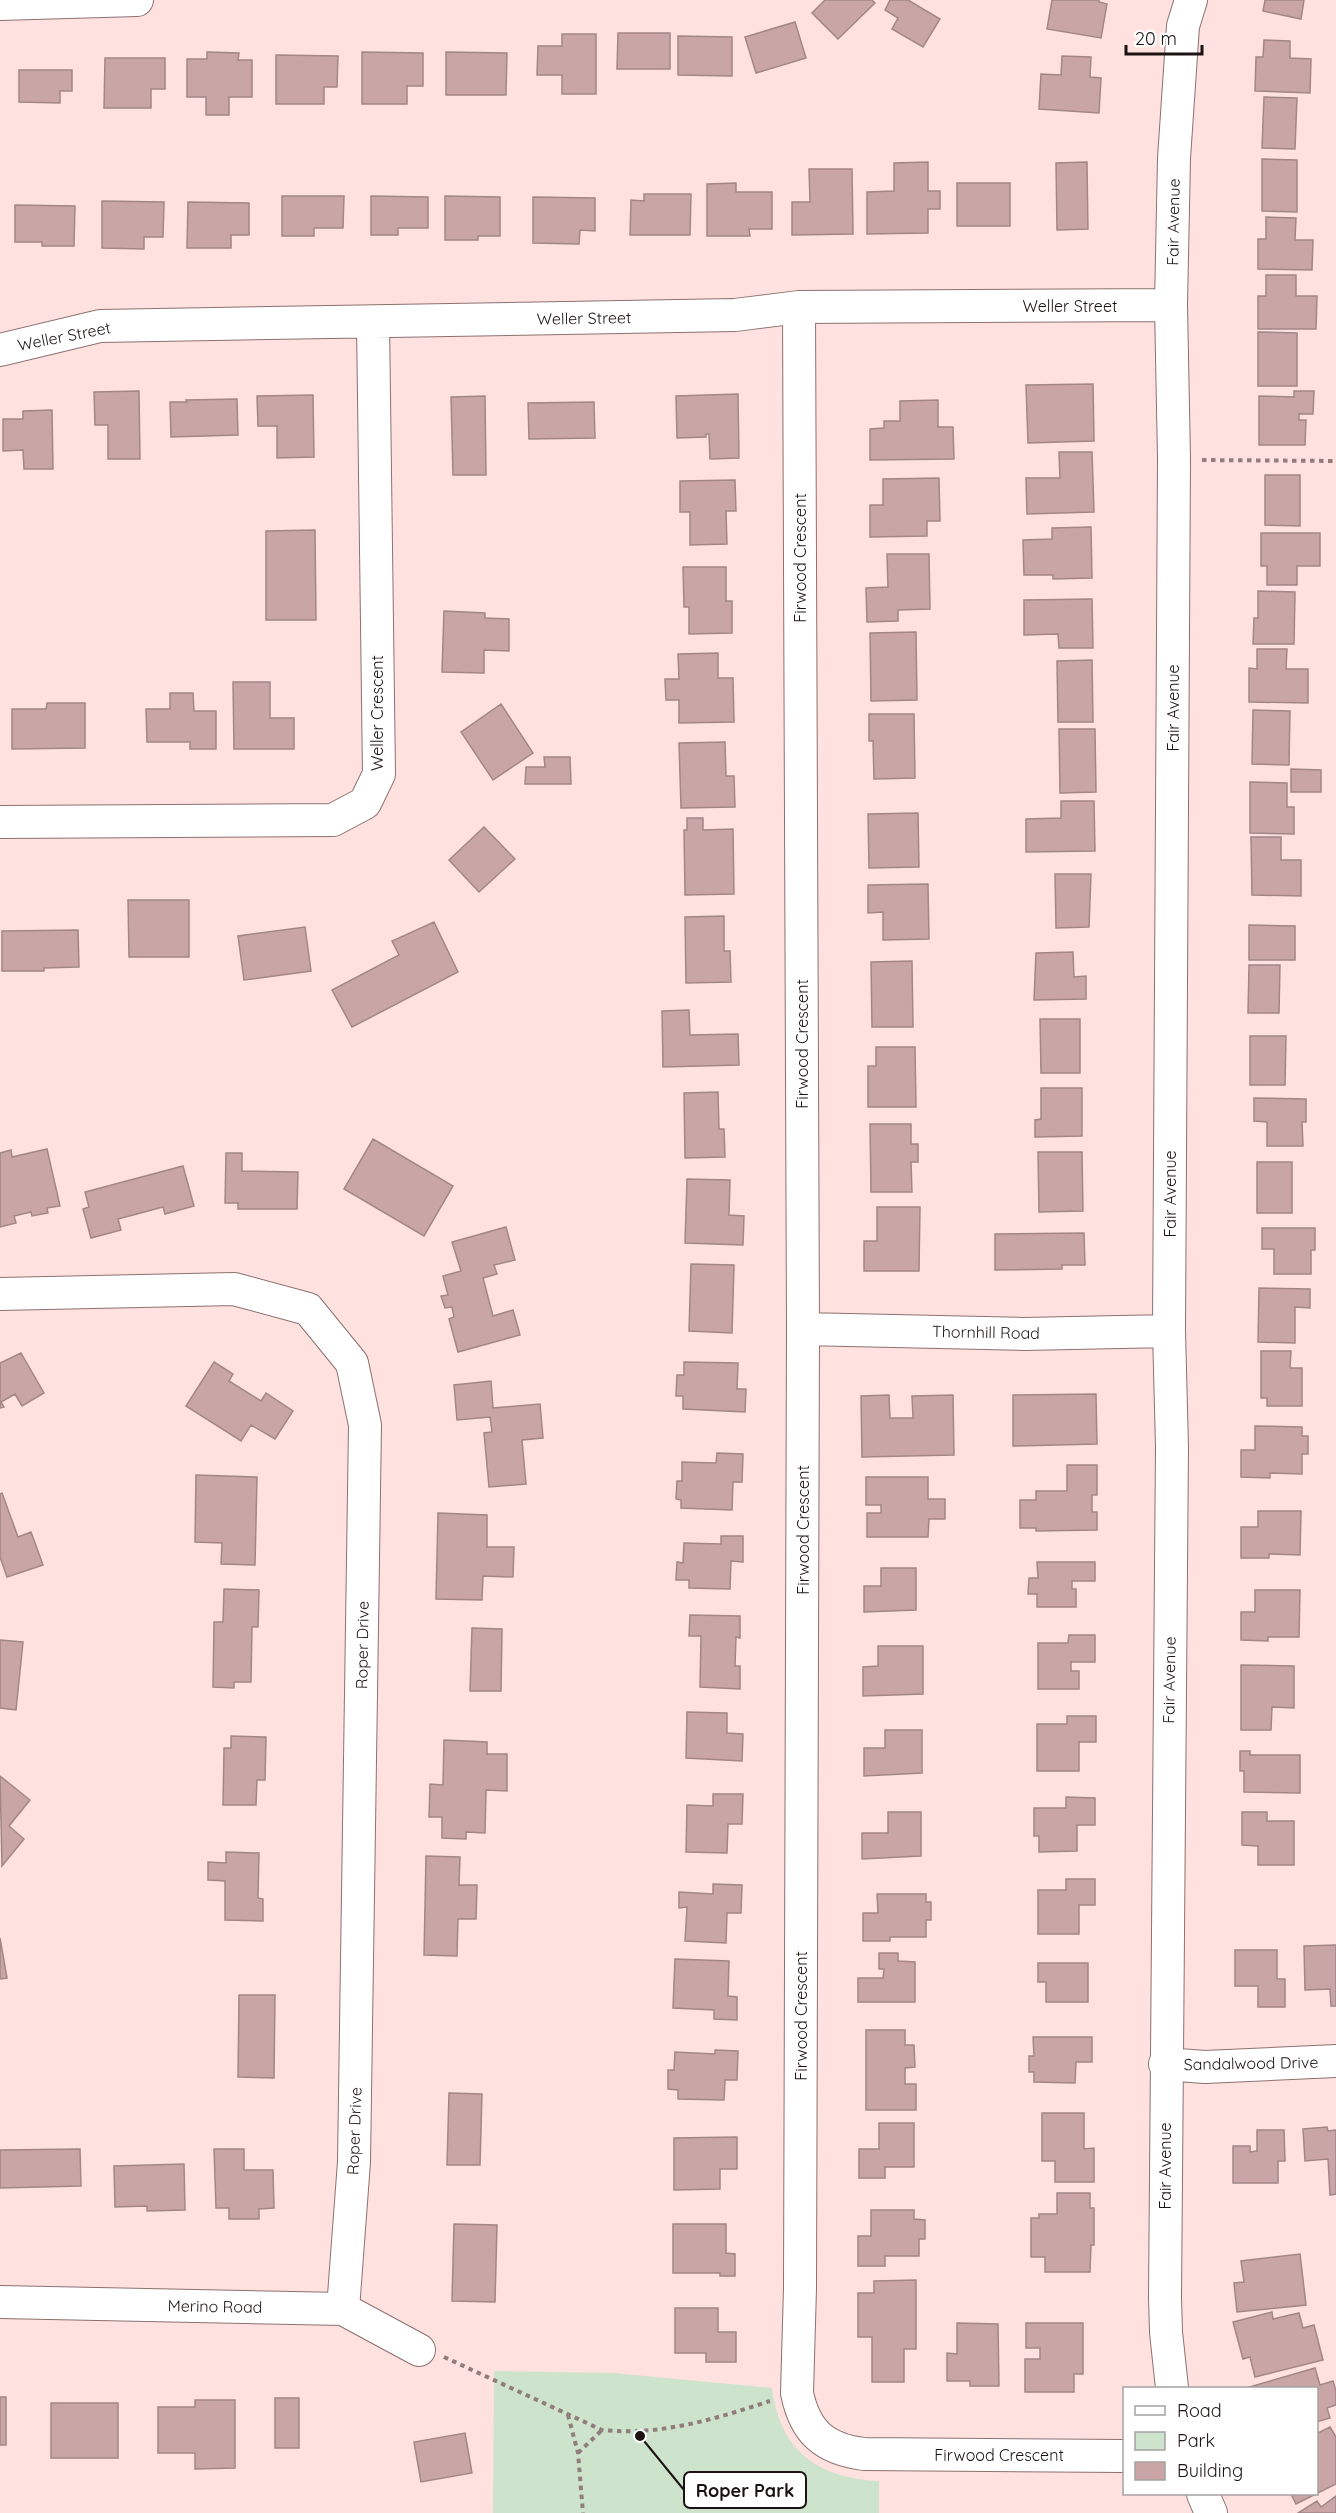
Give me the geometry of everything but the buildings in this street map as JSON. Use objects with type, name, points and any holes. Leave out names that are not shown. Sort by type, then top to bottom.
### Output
[{"type":"street","points":[[0,4],[137,0]]},
{"type":"street","name":"Fair Avenue","points":[[1172,2387],[1165,2298],[1172,1447],[1169,1331],[1174,459],[1171,305],[1176,134],[1183,26],[1191,0]]},
{"type":"street","name":"Weller Street","points":[[0,350],[100,326],[735,315],[799,307],[1171,305]]},
{"type":"street","name":"Firwood Crescent","points":[[799,307],[803,1329],[801,2276],[797,2393],[800,2409],[816,2434],[835,2448],[846,2452],[1123,2456]]},
{"type":"street","name":"Weller Crescent","points":[[0,822],[333,820],[365,803],[379,774],[373,322]]},
{"type":"street","name":"Roper Drive","points":[[0,1294],[234,1289],[308,1309],[352,1363],[365,1425],[354,2162],[343,2308]]},
{"type":"street","name":"Thornhill Road","points":[[803,1329],[1024,1334],[1169,1331]]},
{"type":"street","name":"Sandalwood Drive","points":[[1166,2064],[1205,2067],[1336,2061]]},
{"type":"street","name":"Merino Road","points":[[0,2302],[343,2308],[419,2350]]},
{"type":"street","points":[[1204,2495],[1211,2513]]},
{"type":"path","points":[[1174,459],[1336,461]]},
{"type":"path","points":[[419,2350],[451,2358],[602,2430],[656,2431],[697,2424],[797,2393]]},
{"type":"path","points":[[568,2414],[578,2453],[583,2513]]},
{"type":"path","points":[[578,2453],[602,2430]]},
{"type":"green space","points":[[494,2371],[614,2373],[772,2388],[776,2410],[784,2429],[793,2444],[806,2457],[820,2467],[838,2474],[879,2481],[879,2513],[493,2513]]},
{"type":"place","name":"Roper Park","points":[[640,2436]]}]
